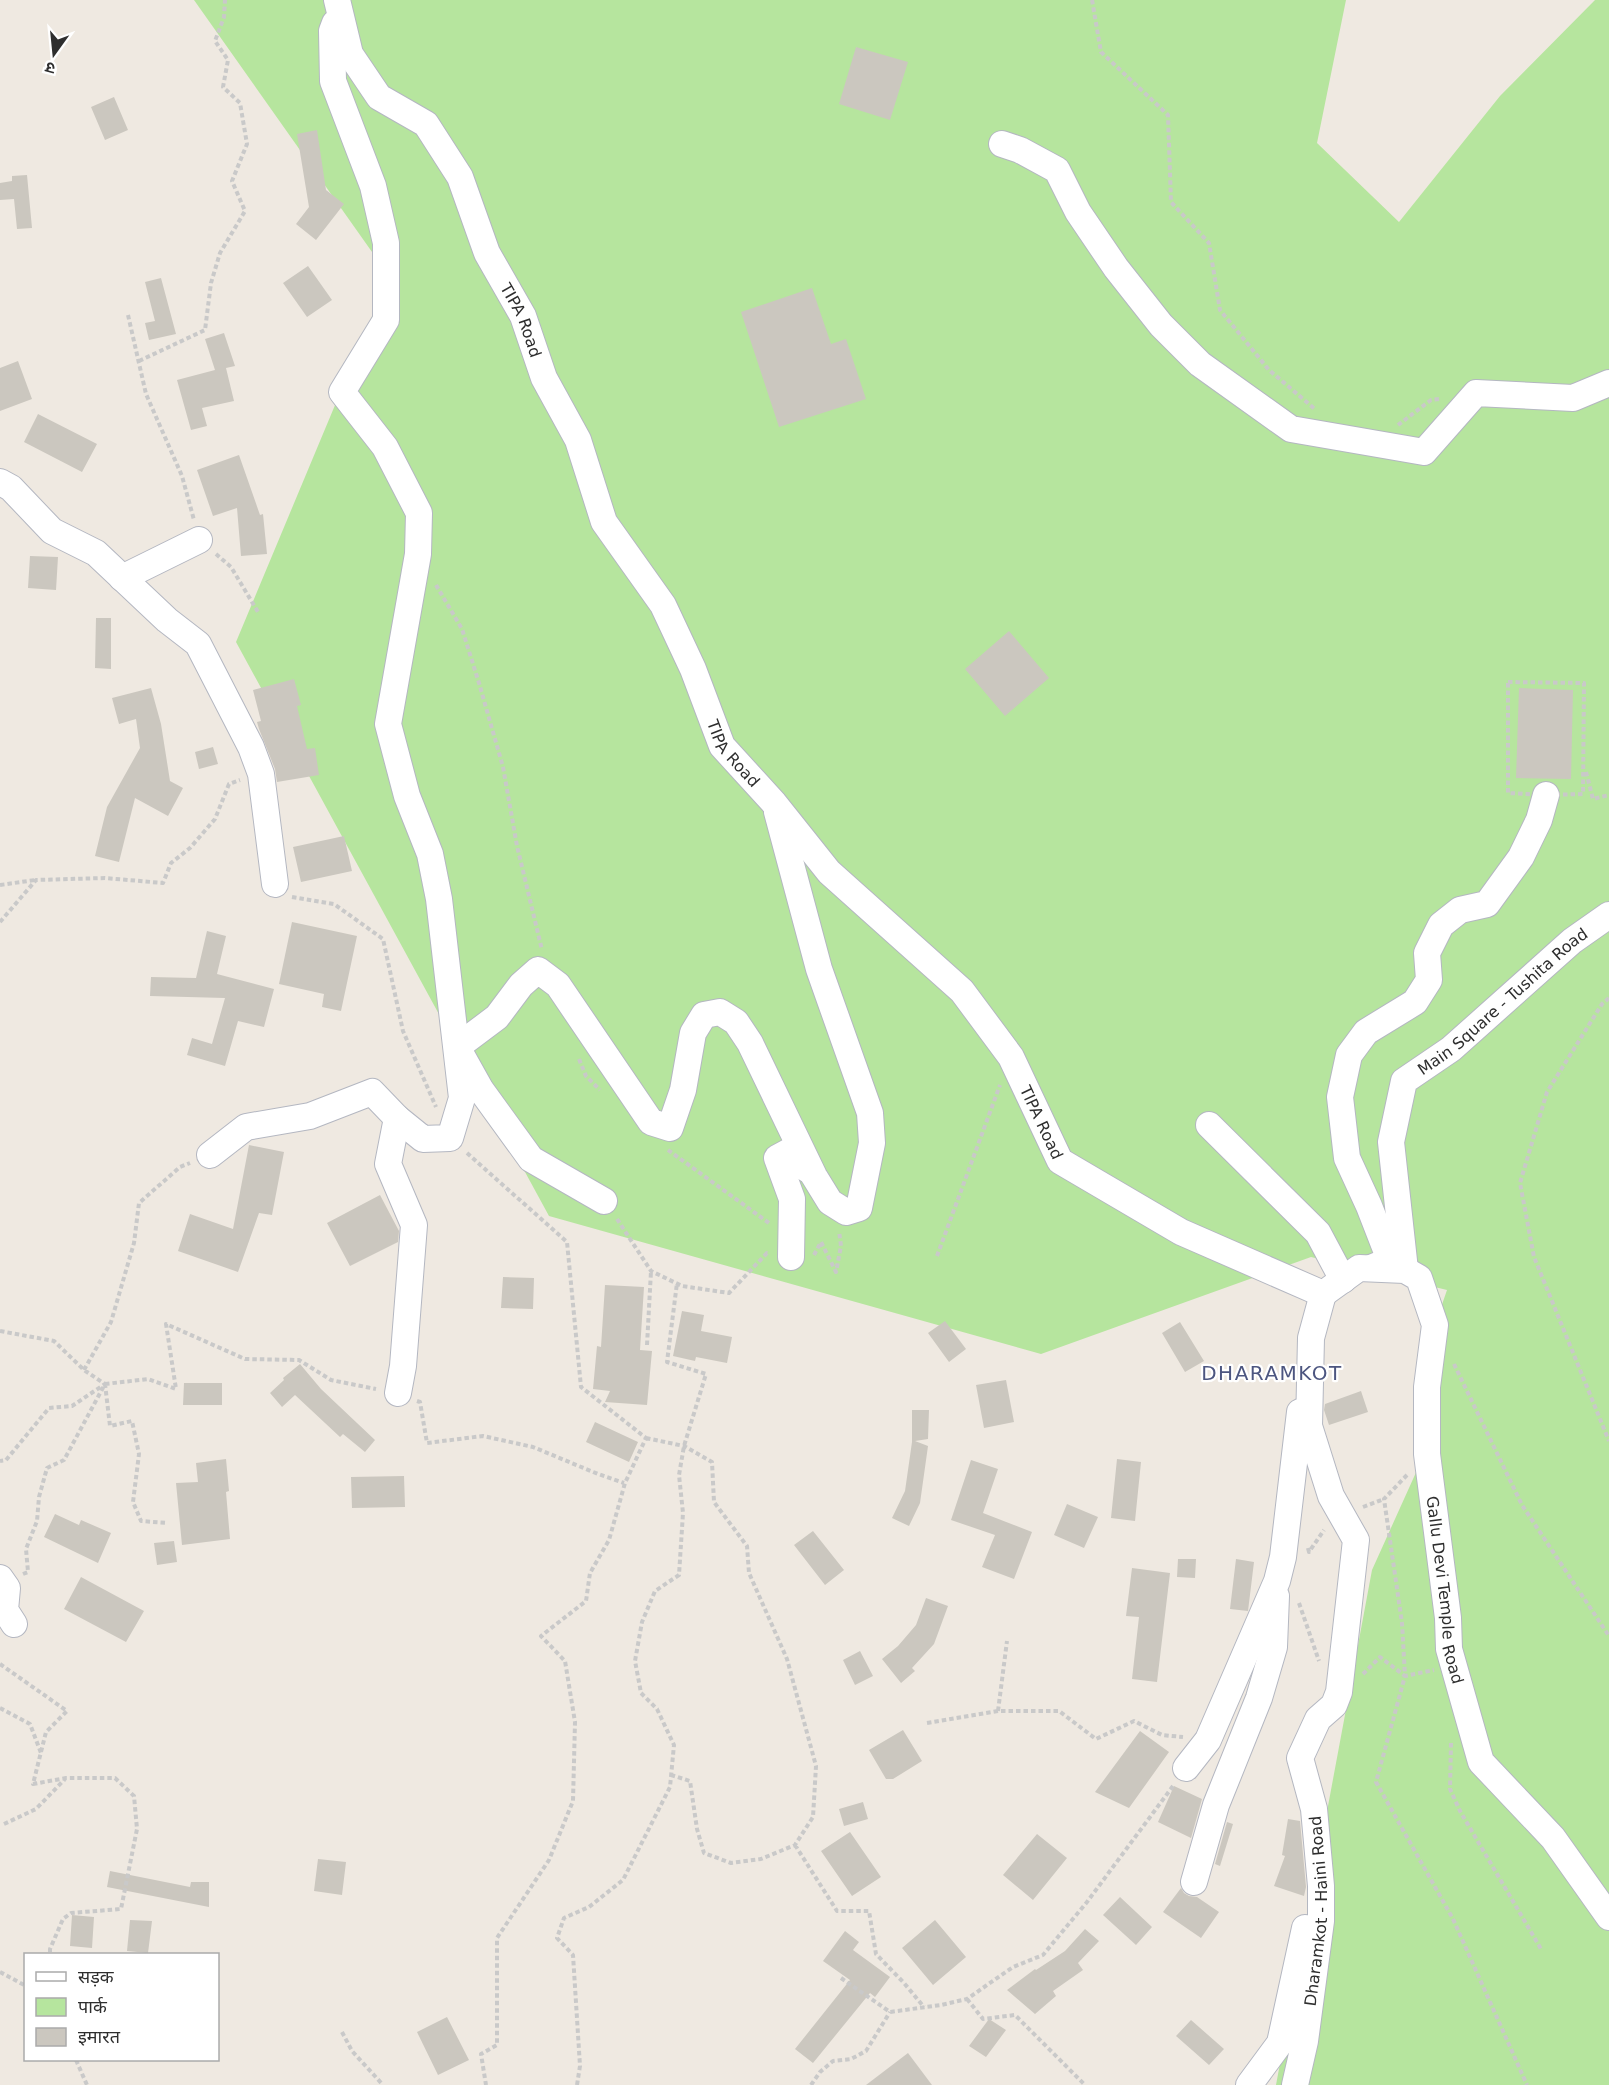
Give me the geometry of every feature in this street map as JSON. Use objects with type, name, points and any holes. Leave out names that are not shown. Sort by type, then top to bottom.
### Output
[{"type":"street","points":[[210,1155],[246,1127],[310,1116],[372,1092],[396,1118],[423,1139],[450,1138],[462,1098],[439,899],[430,854],[407,796],[388,724],[418,554],[419,513],[385,447],[342,393],[386,320],[386,243],[373,186],[333,81],[332,31],[339,6]]},
{"type":"street","name":"TIPA Road","points":[[339,6],[350,54],[379,97],[426,124],[460,177],[487,253],[523,316],[544,378],[578,440],[604,522],[663,605],[693,669],[722,746],[774,802],[829,872],[962,991],[1011,1057],[1060,1161],[1181,1232],[1349,1277]]},
{"type":"street","points":[[1002,144],[1020,150],[1057,170],[1078,212],[1116,268],[1161,325],[1200,364],[1291,429],[1424,452],[1476,393],[1573,398],[1609,383]]},
{"type":"street","points":[[0,482],[11,488],[52,531],[96,553],[167,620],[198,644],[251,747],[261,774],[275,884]]},
{"type":"street","points":[[122,578],[199,540]]},
{"type":"street","points":[[1186,1768],[1208,1740],[1277,1581],[1283,1557],[1304,1373],[1311,1338],[1349,1277],[1390,1260],[1347,1158],[1340,1097],[1349,1055],[1366,1032],[1415,1002],[1429,980],[1427,953],[1441,925],[1460,910],[1488,904],[1521,857],[1539,820],[1546,795]]},
{"type":"street","points":[[457,1047],[497,1017],[521,985],[538,970],[558,985],[651,1122],[670,1128],[683,1090],[693,1033],[704,1015],[720,1012],[736,1022],[750,1043],[814,1176],[830,1202],[846,1212],[859,1209],[872,1143],[870,1113],[819,969],[774,802]]},
{"type":"street","name":"Main Square - Tushita Road","points":[[1405,1270],[1391,1142],[1404,1081],[1451,1049],[1572,940],[1609,915]]},
{"type":"street","points":[[457,1047],[481,1090],[531,1159],[604,1201]]},
{"type":"street","points":[[396,1118],[388,1164],[414,1225],[403,1366],[398,1393]]},
{"type":"street","points":[[1209,1125],[1318,1233],[1349,1277]]},
{"type":"street","points":[[791,1248],[792,1199],[777,1158],[790,1151],[814,1176]]},
{"type":"street","points":[[1349,1277],[1405,1270]]},
{"type":"street","name":"Gallu Devi Temple Road","points":[[1405,1270],[1419,1278],[1436,1325],[1427,1387],[1427,1454],[1448,1618],[1449,1649],[1481,1762],[1553,1838],[1609,1917]]},
{"type":"street","points":[[1311,1338],[1309,1426],[1331,1496],[1356,1540],[1336,1699]]},
{"type":"street","points":[[10,1577],[5,1610],[14,1624]]},
{"type":"street","points":[[1194,1882],[1216,1805],[1259,1698],[1274,1647],[1277,1581]]},
{"type":"street","name":"Dharamkot - Haini Road","points":[[1295,2085],[1305,2041],[1322,1921],[1314,1809],[1300,1758],[1318,1719],[1336,1699]]},
{"type":"street","points":[[1249,2085],[1280,2043],[1308,1916],[1321,1886]]},
{"type":"path","points":[[139,361],[205,330],[211,283],[220,253],[245,211],[232,181],[247,144],[240,103],[223,87],[228,60],[215,41],[224,17],[225,0]]},
{"type":"path","points":[[1092,0],[1101,52],[1168,115],[1170,202],[1209,243],[1221,310],[1269,370],[1317,412]]},
{"type":"path","points":[[128,315],[146,394],[182,476],[199,540],[231,567],[258,612]]},
{"type":"path","points":[[1395,427],[1431,400],[1476,393]]},
{"type":"path","points":[[418,554],[462,629],[503,767],[517,846],[549,979]]},
{"type":"path","points":[[1508,682],[1584,683],[1584,794],[1546,795],[1508,793],[1508,682]]},
{"type":"path","points":[[1584,766],[1593,799],[1609,795]]},
{"type":"path","points":[[0,885],[36,880],[105,878],[163,883],[171,862],[190,848],[215,819],[229,784]]},
{"type":"path","points":[[0,922],[36,880]]},
{"type":"path","points":[[275,884],[291,897],[334,904],[383,939],[402,1031],[450,1138],[567,1242],[581,1387],[646,1438],[684,1446],[712,1462],[714,1502],[747,1546],[749,1573],[787,1659],[816,1766],[813,1817],[795,1845],[760,1859],[731,1863],[704,1853],[697,1828],[690,1781],[671,1775]]},
{"type":"path","points":[[1609,998],[1602,1004],[1547,1092],[1520,1183],[1534,1257],[1609,1441]]},
{"type":"path","points":[[578,1056],[586,1076],[603,1093]]},
{"type":"path","points":[[937,1256],[1011,1057]]},
{"type":"path","points":[[664,1147],[791,1248],[806,1272],[821,1242],[836,1272],[841,1246],[834,1205]]},
{"type":"path","points":[[84,1370],[111,1322],[134,1243],[139,1203],[180,1167],[210,1155]]},
{"type":"path","points":[[604,1201],[651,1271],[682,1286],[729,1293],[767,1253],[791,1248]]},
{"type":"path","points":[[647,1344],[651,1271]]},
{"type":"path","points":[[577,2085],[580,2066],[573,1955],[556,1938],[564,1918],[590,1907],[623,1880],[670,1787],[674,1745],[657,1709],[641,1693],[635,1661],[642,1622],[655,1592],[679,1575],[683,1513],[679,1475],[684,1446],[706,1374],[667,1362],[676,1283]]},
{"type":"path","points":[[0,1461],[6,1460],[49,1408],[72,1406],[105,1384],[148,1379],[176,1389],[166,1324],[245,1359],[299,1360],[331,1380],[398,1393],[420,1402],[427,1443],[483,1436],[533,1448],[625,1483]]},
{"type":"path","points":[[0,1331],[54,1341],[84,1370],[105,1384],[110,1426],[132,1421],[139,1454],[133,1502],[141,1521],[168,1523]]},
{"type":"path","points":[[1451,1357],[1522,1505],[1609,1636]]},
{"type":"path","points":[[10,1577],[28,1572],[26,1549],[37,1521],[39,1497],[46,1468],[64,1460],[105,1384]]},
{"type":"path","points":[[486,2085],[481,2054],[497,2045],[497,1938],[549,1860],[573,1801],[575,1722],[565,1661],[541,1636],[586,1600],[590,1573],[609,1540],[625,1483],[646,1438]]},
{"type":"path","points":[[1427,1454],[1384,1499],[1402,1623],[1405,1676],[1376,1782],[1453,1919],[1527,2085]]},
{"type":"path","points":[[1307,1544],[1309,1552],[1338,1509]]},
{"type":"path","points":[[1297,1597],[1321,1668],[1336,1699],[1380,1657],[1405,1676]]},
{"type":"path","points":[[998,1711],[1007,1641]]},
{"type":"path","points":[[0,1664],[67,1711],[46,1732],[33,1785],[66,1778],[115,1778],[134,1796],[137,1829],[122,1910],[71,1913],[63,1919],[50,1953]]},
{"type":"path","points":[[1405,1676],[1435,1669]]},
{"type":"path","points":[[0,1708],[30,1724],[41,1754]]},
{"type":"path","points":[[927,1723],[998,1711],[1059,1711],[1096,1739],[1134,1721],[1162,1735],[1208,1740]]},
{"type":"path","points":[[1451,1734],[1450,1788],[1453,1796],[1541,1949]]},
{"type":"path","points":[[841,1978],[890,2012],[967,1999],[1013,1966],[1043,1955],[1087,1902],[1186,1768]]},
{"type":"path","points":[[4,1824],[36,1809],[66,1778]]},
{"type":"path","points":[[795,1845],[837,1911],[869,1911],[876,1954],[924,2007]]},
{"type":"path","points":[[0,1972],[24,1985]]},
{"type":"path","points":[[967,1999],[983,2019],[1015,2015],[1085,2085]]},
{"type":"path","points":[[811,2085],[820,2072],[833,2061],[851,2059],[866,2051],[890,2012]]},
{"type":"path","points":[[342,2032],[352,2051],[383,2085]]},
{"type":"path","points":[[76,2061],[87,2085]]},
{"type":"green space","points":[[194,0],[1346,0],[1317,143],[1399,222],[1500,96],[1595,0],[1609,0],[1609,2085],[1276,2085],[1372,1570],[1423,1457],[1435,1325],[1447,1290],[1311,1257],[1041,1354],[549,1216],[236,642],[389,276]]},
{"type":"building","points":[[856,47],[908,62],[890,120],[839,104]]},
{"type":"building","points":[[114,97],[128,130],[105,140],[91,107]]},
{"type":"building","points":[[317,130],[326,190],[344,204],[316,240],[296,224],[309,207],[297,134]]},
{"type":"building","points":[[27,175],[32,228],[17,229],[14,199],[0,200],[0,183],[12,181],[12,176]]},
{"type":"building","points":[[308,266],[332,300],[307,317],[283,283]]},
{"type":"building","points":[[161,278],[176,334],[149,340],[145,323],[155,321],[145,282]]},
{"type":"building","points":[[812,288],[831,344],[846,339],[866,399],[779,427],[741,312]]},
{"type":"building","points":[[224,333],[235,366],[226,368],[234,401],[202,408],[207,426],[191,430],[177,380],[215,370],[205,339]]},
{"type":"building","points":[[18,361],[32,399],[0,411],[0,368]]},
{"type":"building","points":[[38,414],[97,444],[82,472],[24,442]]},
{"type":"building","points":[[239,455],[260,515],[263,514],[267,554],[241,556],[237,508],[213,516],[197,470]]},
{"type":"building","points":[[30,556],[58,557],[56,590],[28,588]]},
{"type":"building","points":[[96,618],[111,618],[111,669],[95,668]]},
{"type":"building","points":[[1009,631],[1049,678],[1005,716],[965,669]]},
{"type":"building","points":[[294,679],[301,705],[297,706],[307,749],[315,748],[319,775],[277,782],[275,769],[257,722],[261,721],[253,690]]},
{"type":"building","points":[[151,688],[161,724],[170,781],[183,788],[168,816],[135,798],[119,862],[95,856],[107,807],[140,748],[136,719],[119,724],[112,698]]},
{"type":"building","points":[[1519,688],[1573,690],[1571,779],[1516,778]]},
{"type":"building","points":[[213,747],[218,764],[199,769],[195,752]]},
{"type":"building","points":[[344,836],[352,871],[301,882],[293,847]]},
{"type":"building","points":[[292,922],[357,936],[341,1011],[322,1007],[324,994],[279,984]]},
{"type":"building","points":[[207,931],[226,936],[217,974],[274,989],[264,1027],[238,1021],[225,1066],[187,1055],[192,1038],[212,1044],[225,998],[150,996],[151,977],[196,978]]},
{"type":"building","points":[[249,1145],[284,1152],[272,1215],[259,1213],[238,1272],[178,1251],[190,1214],[233,1229]]},
{"type":"building","points":[[380,1195],[399,1231],[398,1242],[350,1266],[327,1223]]},
{"type":"building","points":[[503,1277],[534,1278],[533,1309],[501,1308]]},
{"type":"building","points":[[605,1285],[644,1287],[640,1350],[652,1351],[647,1405],[605,1402],[610,1391],[593,1389],[597,1346],[601,1347]]},
{"type":"building","points":[[682,1311],[704,1315],[701,1331],[732,1337],[727,1363],[696,1357],[695,1361],[673,1356]]},
{"type":"building","points":[[945,1321],[966,1349],[949,1362],[928,1333]]},
{"type":"building","points":[[1180,1322],[1204,1361],[1185,1372],[1162,1333]]},
{"type":"building","points":[[300,1364],[321,1389],[375,1440],[365,1452],[343,1434],[340,1437],[295,1395],[282,1407],[270,1393]]},
{"type":"building","points":[[1006,1380],[1014,1422],[984,1428],[976,1385]]},
{"type":"building","points":[[184,1383],[222,1383],[222,1405],[183,1405]]},
{"type":"building","points":[[1361,1391],[1368,1412],[1329,1425],[1324,1410],[1325,1404]]},
{"type":"building","points":[[912,1410],[929,1410],[928,1439],[915,1441],[928,1446],[920,1503],[909,1526],[892,1518],[905,1491],[912,1442]]},
{"type":"building","points":[[595,1422],[638,1442],[629,1462],[586,1442]]},
{"type":"building","points":[[226,1459],[230,1539],[182,1545],[176,1483],[198,1482],[196,1463]]},
{"type":"building","points":[[1117,1459],[1141,1462],[1135,1521],[1111,1518]]},
{"type":"building","points":[[971,1460],[998,1469],[983,1513],[1032,1532],[1014,1579],[982,1567],[995,1535],[951,1520]]},
{"type":"building","points":[[404,1476],[405,1507],[352,1508],[351,1477]]},
{"type":"building","points":[[1067,1504],[1098,1517],[1084,1548],[1054,1535]]},
{"type":"building","points":[[55,1514],[79,1525],[81,1520],[111,1533],[98,1563],[44,1537]]},
{"type":"building","points":[[813,1531],[844,1570],[825,1585],[794,1545]]},
{"type":"building","points":[[174,1541],[177,1562],[157,1565],[154,1543]]},
{"type":"building","points":[[1178,1559],[1196,1559],[1195,1578],[1177,1577]]},
{"type":"building","points":[[1236,1559],[1254,1562],[1248,1611],[1230,1609]]},
{"type":"building","points":[[1132,1568],[1170,1573],[1157,1682],[1132,1679],[1139,1617],[1126,1616]]},
{"type":"building","points":[[81,1577],[144,1611],[126,1642],[64,1609]]},
{"type":"building","points":[[926,1598],[948,1606],[934,1644],[912,1668],[915,1671],[901,1683],[882,1659],[898,1646],[916,1625]]},
{"type":"building","points":[[860,1651],[873,1676],[855,1685],[843,1660]]},
{"type":"building","points":[[903,1730],[922,1761],[893,1779],[886,1779],[869,1750]]},
{"type":"building","points":[[1140,1731],[1169,1752],[1129,1808],[1095,1792]]},
{"type":"building","points":[[1174,1786],[1202,1799],[1191,1838],[1158,1822]]},
{"type":"building","points":[[863,1802],[868,1819],[844,1826],[839,1809]]},
{"type":"building","points":[[1288,1819],[1300,1821],[1306,1887],[1304,1896],[1274,1886],[1285,1856],[1282,1855]]},
{"type":"building","points":[[1227,1822],[1233,1824],[1220,1866],[1215,1864]]},
{"type":"building","points":[[850,1832],[881,1877],[852,1896],[821,1851]]},
{"type":"building","points":[[1037,1834],[1067,1858],[1033,1900],[1003,1875]]},
{"type":"building","points":[[318,1859],[346,1862],[342,1895],[314,1891]]},
{"type":"building","points":[[110,1871],[190,1887],[191,1882],[209,1882],[209,1907],[107,1887]]},
{"type":"building","points":[[1181,1888],[1184,1893],[1197,1897],[1219,1912],[1201,1938],[1163,1912]]},
{"type":"building","points":[[1120,1897],[1152,1927],[1136,1945],[1103,1915]]},
{"type":"building","points":[[72,1915],[94,1917],[92,1948],[70,1946]]},
{"type":"building","points":[[130,1920],[152,1921],[148,1953],[127,1951]]},
{"type":"building","points":[[935,1920],[966,1957],[933,1985],[902,1948]]},
{"type":"building","points":[[1085,1929],[1099,1941],[1078,1963],[1083,1970],[1053,1991],[1056,1996],[1035,2014],[1007,1990],[1035,1969],[1065,1951]]},
{"type":"building","points":[[845,1931],[859,1942],[853,1950],[890,1977],[875,1997],[870,1993],[813,2063],[795,2049],[850,1980],[823,1961]]},
{"type":"building","points":[[447,2017],[469,2060],[438,2075],[417,2032]]},
{"type":"building","points":[[989,2019],[1006,2030],[986,2057],[969,2046]]},
{"type":"building","points":[[1191,2020],[1224,2049],[1209,2065],[1176,2036]]},
{"type":"building","points":[[908,2053],[932,2085],[866,2085]]},
{"type":"district","name":"DHARAMKOT","points":[[1272,1373]]}]
